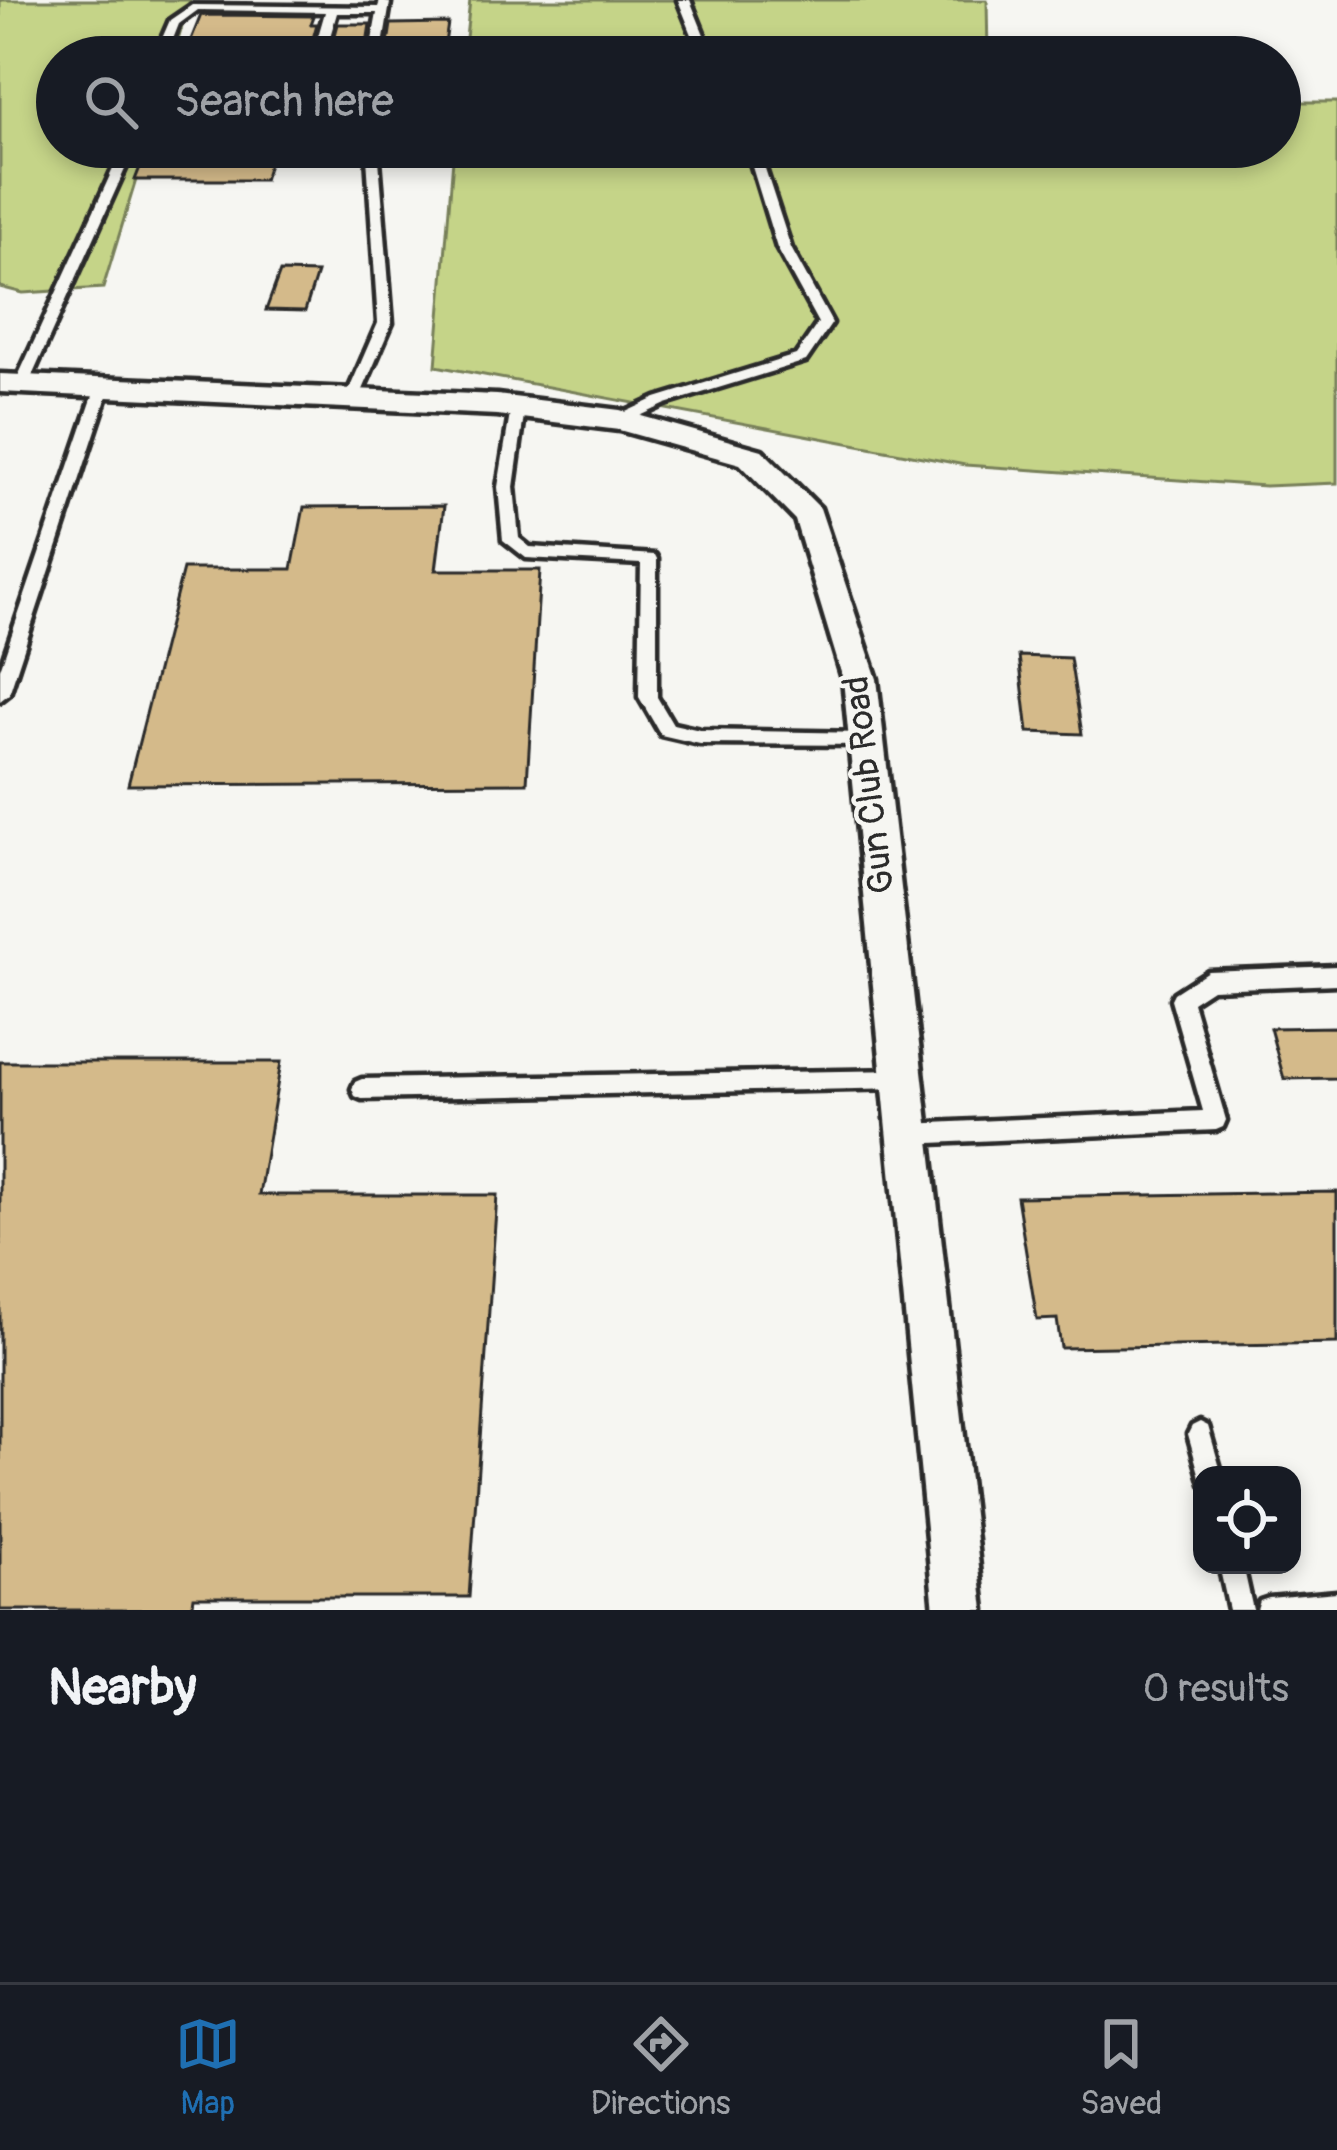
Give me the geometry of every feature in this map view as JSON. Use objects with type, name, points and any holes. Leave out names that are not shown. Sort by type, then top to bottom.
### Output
[{"type":"street","name":"Gun Club Road","points":[[11,383],[518,408],[620,419],[751,457],[809,516],[860,679],[959,1610]]},
{"type":"lane","points":[[684,0],[699,36]]},
{"type":"lane","points":[[168,36],[174,22],[196,7],[384,5],[379,36]]},
{"type":"lane","points":[[324,36],[332,9]]},
{"type":"lane","points":[[11,383],[118,168]]},
{"type":"lane","points":[[352,399],[386,323],[373,168]]},
{"type":"lane","points":[[620,419],[662,401],[801,358],[825,323],[784,248],[759,168]]},
{"type":"lane","points":[[0,694],[60,529],[66,490],[103,387]]},
{"type":"lane","points":[[518,408],[506,487],[512,540],[526,552],[650,559],[648,697],[668,730],[700,737],[867,740]]},
{"type":"lane","points":[[909,1134],[1216,1120],[1181,999],[1208,980],[1337,975]]},
{"type":"lane","points":[[362,1089],[903,1079]]},
{"type":"lane","points":[[1200,1434],[1208,1466]]},
{"type":"lane","points":[[1233,1574],[1241,1610]]},
{"type":"lane","points":[[1269,1610],[1337,1604]]},
{"type":"green space","points":[[0,0],[190,0],[179,36],[36,36],[36,168],[140,168],[103,288],[23,293],[0,287]]},
{"type":"green space","points":[[470,0],[987,0],[988,36],[466,36]]},
{"type":"green space","points":[[1301,102],[1337,102],[1337,483],[1265,486],[965,465],[436,366],[452,168],[1301,168]]},
{"type":"building","points":[[201,15],[314,16],[311,24],[317,24],[314,36],[192,36]]},
{"type":"building","points":[[448,23],[446,36],[389,36],[391,24]]},
{"type":"building","points":[[338,24],[370,24],[368,36],[335,36]]},
{"type":"building","points":[[140,168],[268,168],[264,180],[135,180]]},
{"type":"building","points":[[280,272],[317,273],[305,311],[266,310]]},
{"type":"building","points":[[444,506],[436,570],[540,570],[527,783],[128,785],[183,569],[292,569],[304,507]]},
{"type":"building","points":[[1019,656],[1070,658],[1082,734],[1028,732]]},
{"type":"building","points":[[1337,1027],[1337,1078],[1284,1079],[1270,1028]]},
{"type":"building","points":[[0,1062],[281,1062],[259,1195],[497,1195],[469,1597],[194,1597],[192,1610],[0,1610]]},
{"type":"building","points":[[1337,1192],[1337,1343],[1061,1348],[1057,1319],[1037,1320],[1017,1197]]}]
